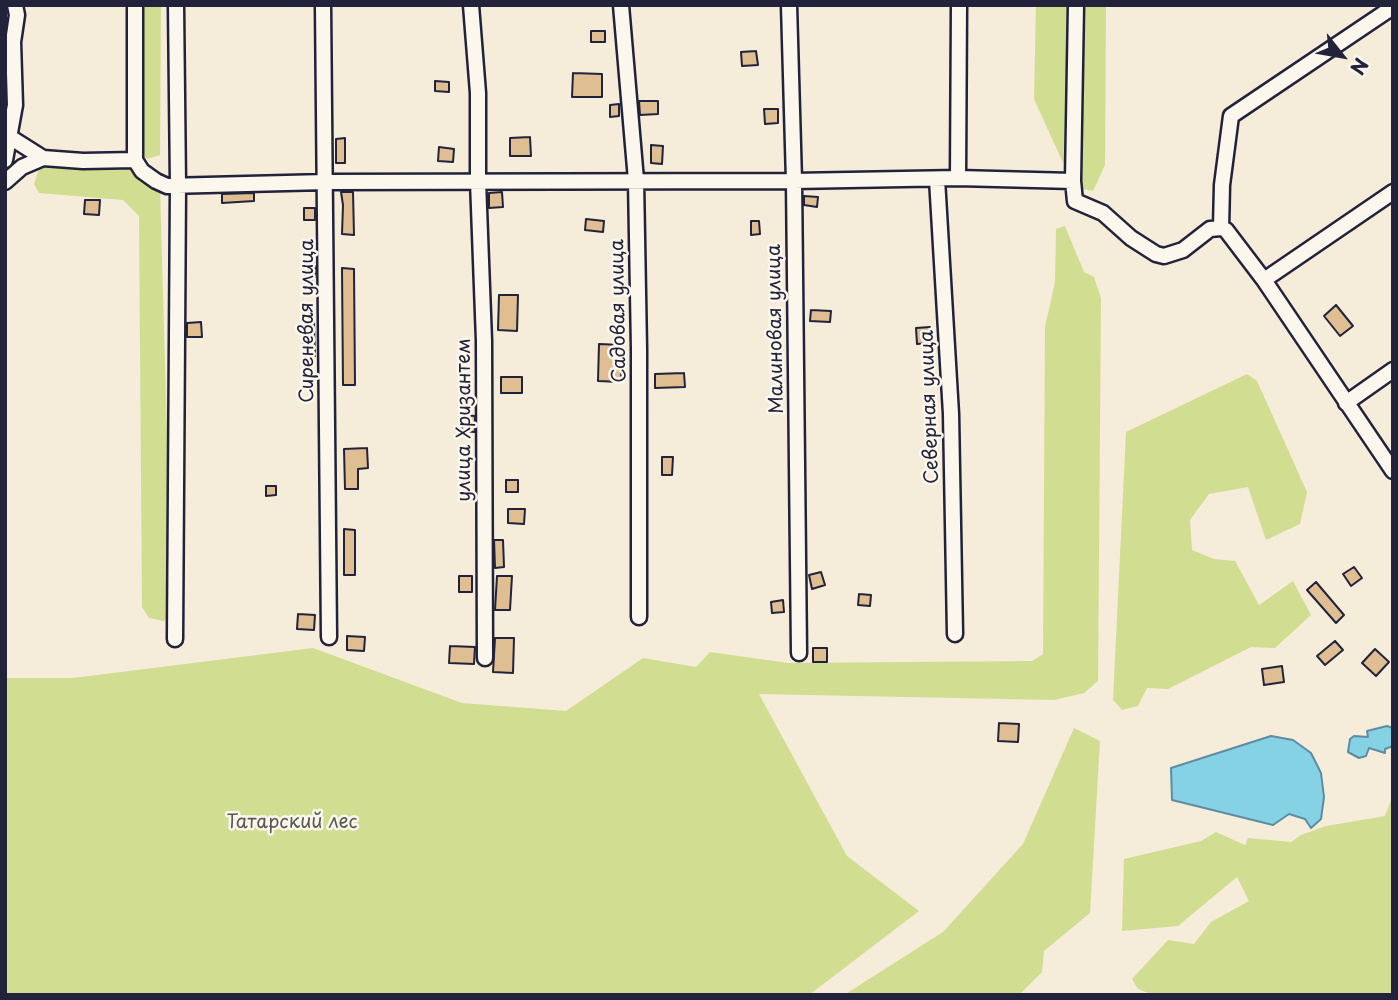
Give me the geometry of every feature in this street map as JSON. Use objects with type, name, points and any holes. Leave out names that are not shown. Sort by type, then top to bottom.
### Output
[{"type":"street","points":[[5,160],[7,135],[15,105],[15,5]]},
{"type":"street","points":[[135,5],[135,160],[142,171],[167,186],[937,178],[1073,181]]},
{"type":"street","points":[[175,639],[178,186],[176,5]]},
{"type":"street","name":"Сиреневая улица","points":[[323,5],[329,637]]},
{"type":"street","name":"улица Хризантем","points":[[471,5],[478,93],[478,181],[484,341],[485,658]]},
{"type":"street","name":"Садовая улица","points":[[621,5],[636,180],[639,617]]},
{"type":"street","name":"Малиновая улица","points":[[789,5],[794,181],[799,653]]},
{"type":"street","points":[[958,178],[959,5]]},
{"type":"street","points":[[1076,5],[1073,181],[1076,201],[1103,213],[1131,238],[1164,256],[1175,254],[1210,229],[1226,230],[1264,281],[1393,471]]},
{"type":"street","points":[[1221,228],[1222,185],[1231,116],[1393,7]]},
{"type":"street","points":[[7,135],[43,158]]},
{"type":"street","points":[[5,181],[22,166],[43,158],[83,161],[135,160]]},
{"type":"street","name":"Северная улица","points":[[937,178],[951,414],[955,634]]},
{"type":"street","points":[[1264,281],[1393,192]]},
{"type":"street","points":[[1346,403],[1393,370]]},
{"type":"green space","points":[[141,5],[161,5],[160,155],[147,159],[140,153]]},
{"type":"green space","points":[[1036,5],[1106,5],[1105,165],[1093,191],[1079,188],[1064,165],[1034,99]]},
{"type":"green space","points":[[46,166],[133,168],[160,188],[172,612],[164,621],[149,618],[142,607],[139,216],[123,200],[39,193],[34,184],[39,169]]},
{"type":"green space","name":"Татарский лес","points":[[1065,226],[1084,272],[1094,277],[1101,298],[1098,681],[1084,693],[1054,700],[759,694],[847,856],[919,911],[809,995],[5,995],[5,678],[73,678],[313,648],[462,703],[566,711],[643,658],[696,667],[710,652],[788,663],[1032,661],[1043,654],[1045,327],[1055,282],[1056,229]]},
{"type":"green space","points":[[1247,374],[1257,381],[1307,492],[1300,524],[1266,540],[1248,487],[1209,494],[1190,520],[1192,550],[1214,559],[1235,561],[1259,605],[1293,581],[1311,615],[1275,648],[1251,647],[1168,689],[1147,688],[1138,706],[1122,710],[1113,700],[1126,432]]},
{"type":"green space","points":[[1074,728],[1100,741],[1090,913],[1044,951],[1042,972],[1019,995],[844,995],[943,932],[1023,844]]},
{"type":"green space","points":[[1393,795],[1393,995],[1153,995],[1138,989],[1132,979],[1168,940],[1194,944],[1211,922],[1249,901],[1237,877],[1178,926],[1122,931],[1124,859],[1201,841],[1216,832],[1245,845],[1248,838],[1291,842],[1301,835],[1326,826],[1385,816]]},
{"type":"water","points":[[1387,726],[1393,728],[1393,746],[1385,749],[1385,753],[1369,748],[1366,756],[1359,758],[1348,752],[1350,739],[1354,736],[1368,737],[1367,731]]},
{"type":"water","points":[[1271,736],[1293,740],[1311,753],[1321,773],[1324,797],[1321,819],[1311,828],[1305,819],[1289,814],[1273,825],[1172,800],[1171,768]]},
{"type":"building","points":[[591,31],[605,31],[605,42],[591,42]]},
{"type":"building","points":[[756,51],[758,65],[742,66],[741,52]]},
{"type":"building","points":[[573,73],[602,74],[602,97],[572,97]]},
{"type":"building","points":[[435,81],[449,82],[449,92],[435,91]]},
{"type":"building","points":[[639,101],[658,101],[658,114],[640,115]]},
{"type":"building","points":[[619,104],[619,116],[610,117],[610,105]]},
{"type":"building","points":[[764,109],[778,109],[778,123],[765,124]]},
{"type":"building","points":[[530,137],[531,156],[510,156],[510,138]]},
{"type":"building","points":[[345,138],[345,163],[336,163],[336,139]]},
{"type":"building","points":[[651,145],[663,146],[662,164],[651,163]]},
{"type":"building","points":[[439,147],[454,149],[453,162],[438,161]]},
{"type":"building","points":[[341,192],[353,192],[354,235],[342,234]]},
{"type":"building","points":[[502,192],[503,207],[489,208],[489,193]]},
{"type":"building","points":[[254,193],[254,201],[222,203],[222,194]]},
{"type":"building","points":[[804,196],[818,197],[817,207],[804,205]]},
{"type":"building","points":[[85,200],[100,200],[99,215],[84,214]]},
{"type":"building","points":[[304,208],[315,208],[315,220],[304,220]]},
{"type":"building","points":[[586,219],[604,221],[603,232],[585,230]]},
{"type":"building","points":[[751,221],[759,221],[760,234],[751,235]]},
{"type":"building","points":[[305,241],[314,242],[315,277],[312,277],[312,292],[305,292]]},
{"type":"building","points":[[342,268],[354,269],[355,385],[343,385]]},
{"type":"building","points":[[499,295],[518,295],[517,331],[498,330]]},
{"type":"building","points":[[1336,305],[1353,326],[1340,336],[1324,316]]},
{"type":"building","points":[[811,310],[831,311],[830,322],[810,321]]},
{"type":"building","points":[[303,321],[314,321],[315,356],[304,356]]},
{"type":"building","points":[[201,322],[202,337],[187,337],[187,323]]},
{"type":"building","points":[[930,327],[930,343],[917,344],[916,328]]},
{"type":"building","points":[[599,344],[622,345],[621,382],[598,381]]},
{"type":"building","points":[[684,373],[685,387],[655,388],[655,374]]},
{"type":"building","points":[[501,377],[522,377],[522,393],[501,393]]},
{"type":"building","points":[[463,415],[475,416],[475,432],[462,431]]},
{"type":"building","points":[[367,448],[368,468],[358,469],[358,489],[345,489],[344,449]]},
{"type":"building","points":[[662,457],[673,457],[672,475],[662,475]]},
{"type":"building","points":[[506,480],[518,480],[518,492],[506,492]]},
{"type":"building","points":[[266,486],[276,486],[276,495],[266,496]]},
{"type":"building","points":[[508,509],[525,509],[524,524],[508,523]]},
{"type":"building","points":[[344,529],[355,530],[355,575],[344,575]]},
{"type":"building","points":[[494,540],[503,540],[504,567],[495,568]]},
{"type":"building","points":[[1354,567],[1362,578],[1351,586],[1343,574]]},
{"type":"building","points":[[821,572],[825,585],[812,589],[809,575]]},
{"type":"building","points":[[459,576],[472,576],[472,592],[459,592]]},
{"type":"building","points":[[497,576],[512,576],[510,610],[495,610]]},
{"type":"building","points":[[1316,582],[1344,615],[1336,623],[1307,590]]},
{"type":"building","points":[[859,594],[871,595],[870,606],[858,605]]},
{"type":"building","points":[[783,600],[784,612],[772,613],[771,602]]},
{"type":"building","points":[[298,614],[315,615],[314,630],[297,629]]},
{"type":"building","points":[[347,636],[365,637],[364,651],[347,650]]},
{"type":"building","points":[[495,638],[514,638],[513,673],[493,672]]},
{"type":"building","points":[[1335,641],[1343,650],[1325,665],[1317,656]]},
{"type":"building","points":[[450,646],[475,647],[474,664],[449,663]]},
{"type":"building","points":[[813,648],[827,648],[827,662],[813,662]]},
{"type":"building","points":[[1375,649],[1389,662],[1376,676],[1362,663]]},
{"type":"building","points":[[1282,666],[1284,682],[1264,685],[1262,669]]},
{"type":"building","points":[[999,723],[1019,724],[1018,742],[998,741]]}]
